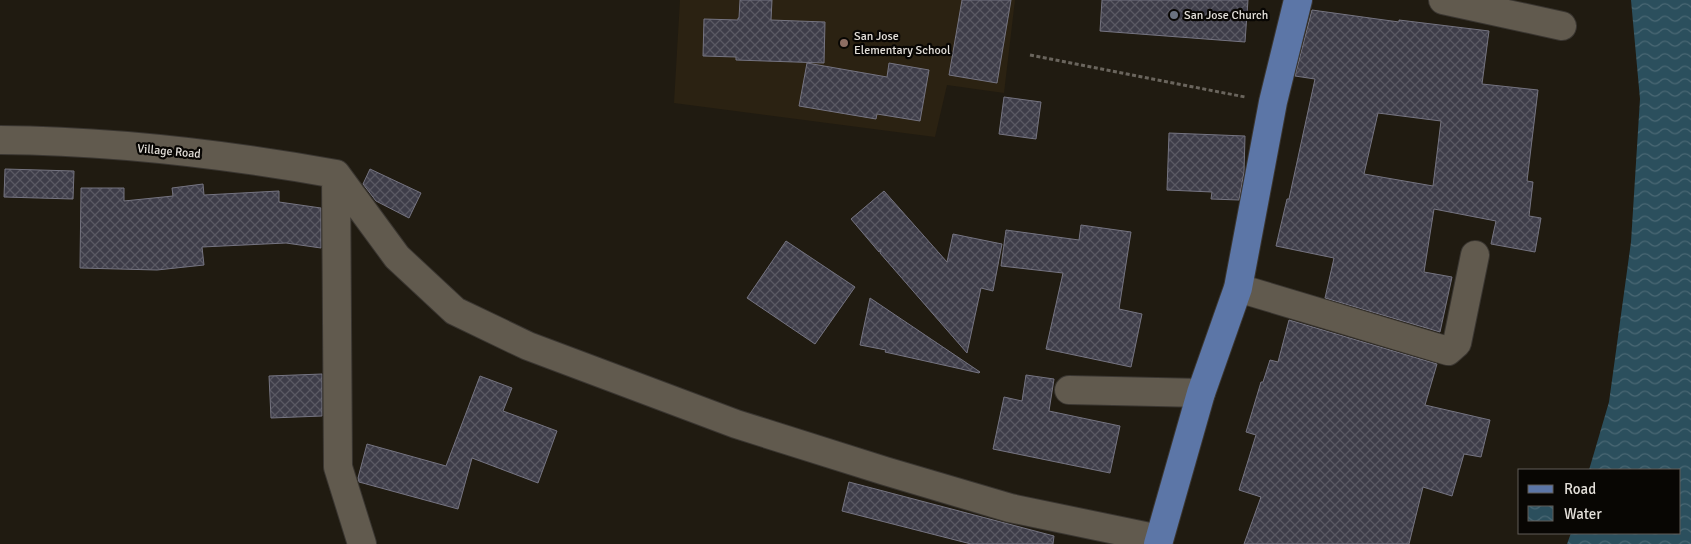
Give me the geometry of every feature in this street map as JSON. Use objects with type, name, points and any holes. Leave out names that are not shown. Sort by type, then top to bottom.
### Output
[{"type":"main road","points":[[1159,541],[1201,393],[1238,288],[1273,102],[1298,0]]},
{"type":"street","points":[[1443,0],[1562,26]]},
{"type":"street","name":"Village Road","points":[[0,140],[50,140],[181,151],[265,161],[336,174]]},
{"type":"street","points":[[336,174],[397,257],[455,311],[528,346],[736,424],[885,471],[1010,508],[1159,541]]},
{"type":"street","points":[[336,174],[338,467],[362,544]]},
{"type":"street","points":[[1238,288],[1448,351],[1457,342],[1475,255]]},
{"type":"street","points":[[1069,390],[1201,393]]},
{"type":"path","points":[[1030,55],[1273,102]]},
{"type":"shaded area","name":"San Jose Elementary School","points":[[680,0],[1015,0],[1004,93],[947,85],[935,137],[674,103]]},
{"type":"water","points":[[1631,0],[1691,0],[1691,544],[1567,544],[1571,534],[1681,534],[1681,469],[1589,469],[1609,402],[1631,242],[1640,99]]},
{"type":"building","points":[[740,0],[772,0],[771,20],[825,22],[824,63],[736,60],[736,57],[703,56],[704,19],[738,20]]},
{"type":"building","points":[[962,0],[1011,0],[997,83],[949,75]]},
{"type":"building","name":"San Jose Church","points":[[1102,0],[1248,0],[1245,42],[1100,31]]},
{"type":"building","points":[[1312,10],[1399,22],[1399,20],[1489,31],[1482,84],[1538,90],[1527,181],[1533,182],[1529,216],[1541,218],[1535,252],[1491,244],[1496,221],[1434,209],[1424,272],[1452,277],[1440,332],[1325,298],[1334,258],[1276,246],[1287,199],[1289,199],[1315,79],[1295,76]],"holes":[[[1378,113],[1441,121],[1433,186],[1364,174]]]},
{"type":"building","points":[[807,63],[887,77],[889,63],[929,70],[920,121],[877,114],[876,119],[799,106]]},
{"type":"building","points":[[1004,97],[1041,102],[1036,139],[999,134]]},
{"type":"building","points":[[1169,133],[1245,136],[1244,172],[1239,200],[1211,199],[1212,192],[1167,190]]},
{"type":"building","points":[[5,169],[74,171],[73,199],[4,197]]},
{"type":"building","points":[[370,169],[421,193],[409,218],[376,201],[363,184]]},
{"type":"building","points":[[203,184],[204,195],[279,191],[279,202],[321,208],[321,248],[286,243],[202,247],[204,265],[157,270],[80,268],[81,188],[124,188],[124,201],[173,196],[172,188]]},
{"type":"building","points":[[884,191],[947,262],[953,234],[1002,244],[993,291],[981,288],[967,353],[880,253],[881,249],[879,252],[851,219]]},
{"type":"building","points":[[1081,225],[1131,232],[1119,309],[1142,314],[1131,367],[1046,349],[1063,273],[1001,266],[1006,230],[1079,240]]},
{"type":"building","points":[[786,241],[855,287],[815,344],[747,298]]},
{"type":"building","points":[[870,298],[980,372],[860,345]]},
{"type":"building","points":[[1289,320],[1437,364],[1425,405],[1490,420],[1481,457],[1464,454],[1452,496],[1423,487],[1409,544],[1244,544],[1261,497],[1239,490],[1256,435],[1246,432],[1261,382],[1263,382],[1270,360],[1278,362]]},
{"type":"building","points":[[322,374],[322,416],[271,418],[269,376]]},
{"type":"building","points":[[1026,375],[1054,379],[1049,411],[1120,426],[1110,473],[993,449],[1004,397],[1022,401]]},
{"type":"building","points":[[480,376],[512,388],[503,411],[557,431],[538,483],[472,458],[458,509],[359,482],[358,478],[367,444],[446,466]]},
{"type":"building","points":[[849,482],[1054,536],[1053,544],[971,544],[842,511]]},
{"type":"place","name":"San Jose Church","points":[[1174,15]]},
{"type":"place","name":"San Jose Elementary School","points":[[844,43]]}]
